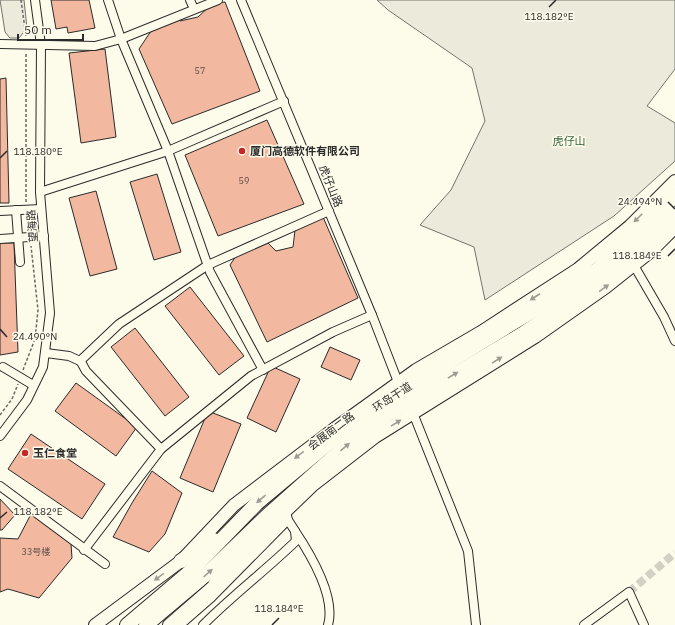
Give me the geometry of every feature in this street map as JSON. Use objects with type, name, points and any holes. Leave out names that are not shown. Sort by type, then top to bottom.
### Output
[{"type":"highway","name":"环岛干道","points":[[127,625],[193,569],[263,498],[336,437],[382,403],[552,299],[596,270],[675,196]]},
{"type":"highway","name":"环岛干道","points":[[146,625],[209,572],[246,536],[348,444],[388,414],[524,333],[631,260],[675,214]]},
{"type":"highway","points":[[180,561],[234,526]]},
{"type":"highway","points":[[215,586],[246,536]]},
{"type":"main road","name":"会展南二路","points":[[95,625],[180,561],[234,505],[398,382],[481,332],[578,268],[630,226],[675,181]]},
{"type":"main road","points":[[169,625],[215,586],[287,515],[313,486],[375,437],[535,337],[606,287],[631,260],[655,248],[675,228]]},
{"type":"street","name":"望海路","points":[[0,436],[27,400],[42,367],[46,354],[50,313],[40,192],[41,44],[35,0]]},
{"type":"street","points":[[108,0],[121,39],[168,151],[208,265],[263,370]]},
{"type":"street","points":[[190,0],[194,9]]},
{"type":"street","points":[[0,44],[15,46],[41,44],[95,46],[121,39],[218,0]]},
{"type":"street","name":"虎仔山路","points":[[241,0],[372,315],[398,382]]},
{"type":"street","points":[[40,192],[168,151],[284,101]]},
{"type":"street","points":[[0,211],[41,209]]},
{"type":"street","points":[[16,210],[20,262]]},
{"type":"street","points":[[80,360],[119,324],[208,265],[329,211]]},
{"type":"street","points":[[0,239],[18,239],[44,236]]},
{"type":"street","points":[[631,260],[674,336]]},
{"type":"street","points":[[84,550],[161,448],[251,376],[333,332],[372,315]]},
{"type":"street","points":[[46,354],[69,356],[80,360],[86,371],[161,448]]},
{"type":"street","points":[[3,368],[33,385]]},
{"type":"street","points":[[413,413],[468,551],[476,625]]},
{"type":"street","points":[[0,486],[84,550],[105,564]]},
{"type":"street","points":[[180,625],[211,598],[287,515],[295,531],[307,549],[324,587],[330,606],[328,625]]},
{"type":"street","points":[[203,625],[296,540],[295,531]]},
{"type":"street","points":[[584,625],[629,592],[644,625]]},
{"type":"green space","name":"虎仔山","points":[[377,0],[675,0],[675,69],[647,106],[675,123],[675,161],[614,216],[485,300],[474,247],[420,225],[451,190],[485,121],[472,68],[388,10]]},
{"type":"shaded area","points":[[0,0],[24,0],[27,28],[19,38],[10,38],[5,32]]},
{"type":"building","points":[[51,0],[89,0],[95,28],[68,33],[67,27],[56,29]]},
{"type":"building","points":[[225,2],[260,91],[172,124],[139,49],[151,31],[178,18],[180,21],[198,17],[212,4]]},
{"type":"building","points":[[105,49],[116,137],[81,143],[69,53]]},
{"type":"building","points":[[6,78],[9,203],[0,203],[0,79]]},
{"type":"building","points":[[267,120],[304,204],[218,236],[185,155]]},
{"type":"building","points":[[157,174],[181,252],[154,260],[130,182]]},
{"type":"building","points":[[96,191],[117,269],[90,276],[69,198]]},
{"type":"building","points":[[323,217],[358,298],[267,342],[230,265],[238,253],[266,241],[276,251],[293,247],[295,230]]},
{"type":"building","points":[[0,243],[14,243],[18,352],[0,355]]},
{"type":"building","points":[[190,287],[244,356],[219,375],[165,306]]},
{"type":"building","points":[[135,328],[189,397],[165,416],[111,347]]},
{"type":"building","points":[[330,347],[360,360],[351,380],[321,367]]},
{"type":"building","points":[[271,366],[300,379],[276,432],[247,418]]},
{"type":"building","points":[[76,383],[137,427],[116,456],[55,411]]},
{"type":"building","points":[[208,411],[241,424],[213,492],[180,478]]},
{"type":"building","points":[[31,434],[105,484],[82,519],[8,469]]},
{"type":"building","points":[[152,471],[182,493],[165,534],[149,552],[113,537]]},
{"type":"building","points":[[0,499],[15,515],[2,530],[0,530]]},
{"type":"building","points":[[31,514],[71,544],[72,558],[39,598],[8,589],[0,592],[0,538],[18,539]]},
{"type":"tunnel","points":[[629,592],[675,553]]},
{"type":"place","name":"厦门高德软件有限公司","points":[[242,151]]},
{"type":"place","name":"玉仁食堂","points":[[25,453]]}]
